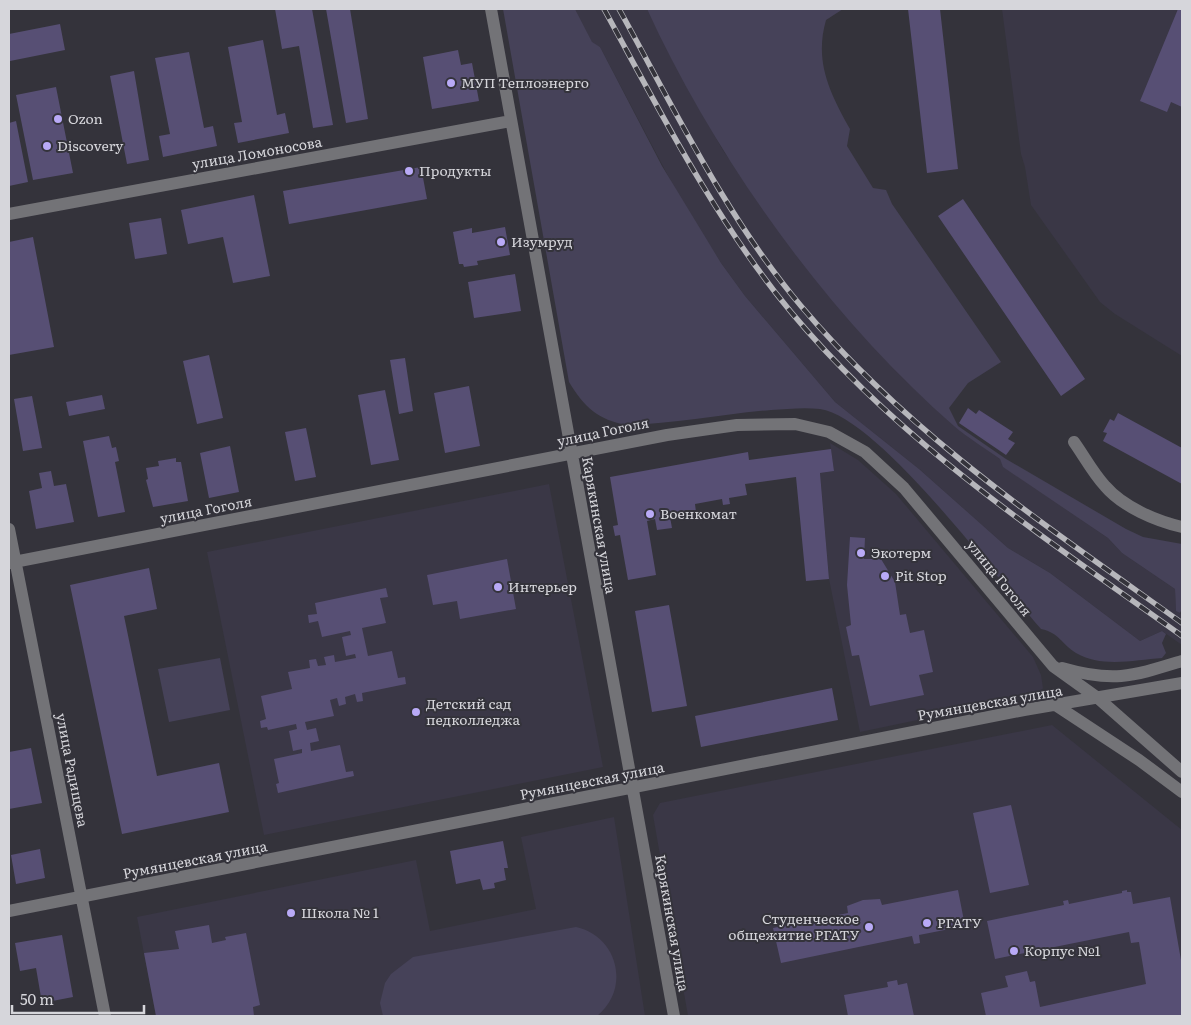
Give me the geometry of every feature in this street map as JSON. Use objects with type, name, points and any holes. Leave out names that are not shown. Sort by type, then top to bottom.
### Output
[{"type":"street","name":"Карякинская улица","points":[[491,9],[674,1016]]},
{"type":"street","name":"улица Ломоносова","points":[[9,214],[510,121]]},
{"type":"street","name":"улица Гоголя","points":[[12,562],[667,435],[737,425],[795,424],[828,432],[865,452],[904,488],[1053,666],[1099,699],[1182,772]]},
{"type":"street","points":[[1074,442],[1105,486],[1115,496],[1144,513],[1182,527]]},
{"type":"street","name":"улица Радищева","points":[[9,529],[12,562],[105,1016]]},
{"type":"street","name":"Румянцевская улица","points":[[1053,666],[1092,677],[1131,677],[1182,661]]},
{"type":"street","name":"Румянцевская улица","points":[[9,911],[632,788],[1182,683]]},
{"type":"street","points":[[1057,706],[1139,760],[1182,792]]},
{"type":"shaded area","points":[[503,9],[575,9],[592,42],[600,47],[662,166],[721,263],[745,296],[835,402],[919,469],[1008,548],[1050,573],[1140,641],[1162,631],[1166,634],[1162,643],[1166,653],[1162,658],[1107,662],[1086,658],[1076,653],[1052,633],[1041,629],[968,540],[904,469],[873,440],[844,419],[820,409],[802,408],[627,425],[608,420],[586,405],[569,382]]},
{"type":"shaded area","points":[[575,9],[647,9],[689,91],[724,152],[872,344],[905,380],[956,427],[1000,459],[1004,467],[1108,538],[1122,553],[1175,589],[1176,610],[1182,615],[1182,645],[1162,631],[1140,641],[1050,573],[1008,548],[919,469],[835,402],[745,296],[721,263],[684,206],[600,47],[592,43]]},
{"type":"shaded area","points":[[647,9],[843,9],[826,20],[822,50],[823,63],[830,90],[850,129],[847,146],[873,188],[886,190],[892,204],[1001,362],[968,383],[949,408],[958,426],[1006,459],[1126,529],[1143,537],[1182,544],[1182,609],[1180,613],[1176,611],[1175,589],[1122,553],[1108,538],[1003,467],[1000,459],[954,426],[908,383],[863,336],[820,286],[742,179],[707,123],[675,66]]},
{"type":"shaded area","points":[[1002,9],[1182,9],[1182,356],[1115,314],[1100,302],[1031,205],[1021,154]]},
{"type":"shaded area","points":[[830,443],[858,460],[896,494],[1033,657],[1041,675],[1043,688],[1040,692],[1027,697],[860,732],[829,579],[820,473],[834,471]]},
{"type":"shaded area","name":"Детский сад педколледжа","points":[[549,484],[603,767],[264,835],[207,552]]},
{"type":"shaded area","points":[[220,658],[230,710],[169,722],[158,669]]},
{"type":"shaded area","name":"РГАТУ","points":[[1052,725],[1182,830],[1182,1016],[688,1016],[653,815],[660,803]]},
{"type":"shaded area","name":"Школа № 1","points":[[614,817],[645,1016],[156,1016],[137,917],[416,860],[430,931],[536,909],[521,837]]},
{"type":"shaded area","points":[[576,927],[590,932],[602,941],[610,952],[615,965],[614,992],[608,1005],[597,1016],[383,1016],[380,1003],[385,983],[391,974],[413,957]]},
{"type":"building","points":[[275,9],[312,9],[333,125],[313,128],[299,46],[282,49]]},
{"type":"building","points":[[326,9],[350,9],[368,119],[346,123]]},
{"type":"building","points":[[908,9],[940,9],[958,169],[927,173]]},
{"type":"building","points":[[1178,9],[1182,9],[1182,107],[1171,102],[1167,112],[1140,101]]},
{"type":"building","points":[[60,24],[65,50],[10,61],[9,34]]},
{"type":"building","points":[[263,40],[277,115],[285,113],[289,133],[238,143],[234,123],[242,122],[228,47]]},
{"type":"building","name":"МУП Теплоэнерго","points":[[458,50],[461,65],[472,63],[479,101],[432,109],[423,57]]},
{"type":"building","points":[[189,52],[204,128],[213,126],[217,146],[163,157],[159,136],[170,134],[155,58]]},
{"type":"building","points":[[134,71],[149,160],[127,164],[110,76]]},
{"type":"building","name":"Discovery","points":[[56,87],[73,173],[33,180],[16,95]]},
{"type":"building","points":[[16,121],[28,182],[9,186],[9,123]]},
{"type":"building","points":[[421,167],[427,199],[289,224],[283,191]]},
{"type":"building","points":[[254,195],[270,276],[233,283],[223,237],[188,244],[181,210]]},
{"type":"building","points":[[963,199],[1085,379],[1061,396],[938,216]]},
{"type":"building","points":[[161,218],[167,254],[135,259],[129,223]]},
{"type":"building","points":[[505,227],[510,255],[477,261],[478,265],[464,267],[463,264],[459,264],[453,232],[472,228],[472,233]]},
{"type":"building","points":[[33,237],[54,347],[9,355],[9,242]]},
{"type":"building","points":[[515,274],[521,311],[474,318],[468,282]]},
{"type":"building","points":[[209,355],[223,418],[197,424],[183,361]]},
{"type":"building","points":[[405,358],[413,411],[399,414],[390,360]]},
{"type":"building","points":[[469,386],[480,446],[445,453],[434,393]]},
{"type":"building","points":[[385,390],[399,460],[371,465],[358,395]]},
{"type":"building","points":[[102,395],[105,409],[69,416],[66,402]]},
{"type":"building","points":[[32,396],[42,448],[23,451],[14,399]]},
{"type":"building","points":[[968,408],[976,414],[979,410],[1013,432],[1008,439],[1015,443],[1006,455],[959,423]]},
{"type":"building","points":[[1118,413],[1182,448],[1182,484],[1103,441],[1107,433],[1103,432],[1110,419],[1114,421]]},
{"type":"building","points":[[306,428],[316,477],[295,481],[285,432]]},
{"type":"building","points":[[109,436],[112,448],[116,447],[119,461],[115,462],[125,512],[98,517],[83,441]]},
{"type":"building","points":[[230,446],[239,492],[209,498],[200,453]]},
{"type":"building","name":"Военкомат","points":[[831,449],[834,471],[820,473],[829,579],[806,581],[796,477],[745,484],[747,495],[729,498],[730,504],[723,505],[722,499],[695,504],[696,512],[670,517],[672,528],[657,530],[655,519],[647,521],[656,575],[628,580],[620,535],[615,536],[613,526],[618,525],[610,477],[748,452],[749,460]]},
{"type":"building","points":[[176,458],[176,462],[181,462],[188,501],[153,507],[146,480],[148,479],[146,468],[159,466],[158,461]]},
{"type":"building","points":[[51,471],[54,486],[66,484],[74,522],[36,529],[29,491],[42,488],[39,473]]},
{"type":"building","points":[[850,537],[865,538],[864,559],[881,559],[895,582],[900,615],[906,614],[910,633],[924,630],[933,672],[919,675],[924,695],[870,706],[859,655],[852,656],[846,627],[851,625],[847,585]]},
{"type":"building","points":[[507,559],[516,609],[460,619],[457,601],[433,605],[427,575]]},
{"type":"building","points":[[149,568],[157,609],[124,616],[157,776],[219,763],[229,812],[122,834],[70,585]]},
{"type":"building","points":[[386,588],[388,597],[380,598],[386,623],[362,628],[368,656],[392,651],[398,678],[405,677],[406,684],[362,693],[363,701],[357,702],[355,694],[345,697],[346,704],[339,706],[337,698],[330,700],[334,716],[305,722],[307,730],[316,728],[319,741],[310,743],[311,751],[340,745],[346,772],[353,771],[354,776],[278,793],[276,784],[279,783],[274,759],[302,753],[302,749],[293,751],[289,731],[297,729],[296,724],[268,730],[267,727],[261,728],[260,721],[266,719],[261,696],[292,689],[288,672],[310,668],[309,660],[316,659],[318,666],[326,665],[324,657],[334,655],[335,662],[356,658],[355,654],[346,656],[342,637],[351,635],[350,631],[322,637],[318,621],[309,623],[308,615],[317,614],[315,603]]},
{"type":"building","points":[[669,605],[687,706],[652,712],[635,611]]},
{"type":"building","points":[[832,688],[838,720],[701,747],[695,716]]},
{"type":"building","points":[[31,748],[42,803],[9,809],[9,752]]},
{"type":"building","points":[[1011,805],[1029,885],[990,893],[973,813]]},
{"type":"building","points":[[503,841],[508,868],[504,868],[506,880],[494,883],[495,888],[483,890],[480,879],[456,884],[450,851]]},
{"type":"building","points":[[40,849],[45,878],[16,884],[11,855]]},
{"type":"building","name":"Студенческое общежитие РГАТУ","points":[[958,890],[965,926],[919,935],[920,943],[914,944],[912,936],[781,963],[773,928],[848,913],[847,906],[863,900],[880,899],[882,905]]},
{"type":"building","name":"Корпус №1","points":[[1127,890],[1127,892],[1131,892],[1133,904],[1170,897],[1182,966],[1182,1016],[986,1016],[981,993],[1008,987],[1005,976],[1027,971],[1030,982],[1035,981],[1040,1007],[1146,984],[1139,942],[1131,943],[1129,932],[995,959],[987,921],[1064,905],[1063,901],[1068,900],[1069,904],[1122,893],[1122,891]]},
{"type":"building","points":[[209,925],[212,943],[226,940],[225,937],[246,933],[260,1005],[253,1007],[254,1016],[156,1016],[144,953],[179,949],[175,931]]},
{"type":"building","points":[[62,935],[73,997],[42,1003],[36,968],[20,971],[15,943]]},
{"type":"building","points":[[897,980],[898,985],[907,983],[914,1016],[848,1016],[844,995],[888,987],[887,982]]},
{"type":"railway","points":[[604,9],[668,126],[713,203],[763,277],[834,360],[879,404],[976,486],[1027,525],[1182,636]]},
{"type":"railway","points":[[619,9],[681,124],[725,200],[774,272],[843,353],[888,397],[981,476],[1030,514],[1182,623]]},
{"type":"place","name":"МУП Теплоэнерго","points":[[451,83]]},
{"type":"place","name":"Ozon","points":[[58,119]]},
{"type":"place","name":"Discovery","points":[[47,146]]},
{"type":"place","name":"Продукты","points":[[409,171]]},
{"type":"place","name":"Изумруд","points":[[501,242]]},
{"type":"place","name":"Военкомат","points":[[650,514]]},
{"type":"place","name":"Экотерм","points":[[861,553]]},
{"type":"place","name":"Pit Stop","points":[[885,576]]},
{"type":"place","name":"Интерьер","points":[[498,587]]},
{"type":"place","name":"Детский сад педколледжа","points":[[416,712]]},
{"type":"place","name":"Школа № 1","points":[[291,913]]},
{"type":"place","name":"РГАТУ","points":[[927,923]]},
{"type":"place","name":"Студенческое общежитие РГАТУ","points":[[869,927]]},
{"type":"place","name":"Корпус №1","points":[[1014,951]]}]
